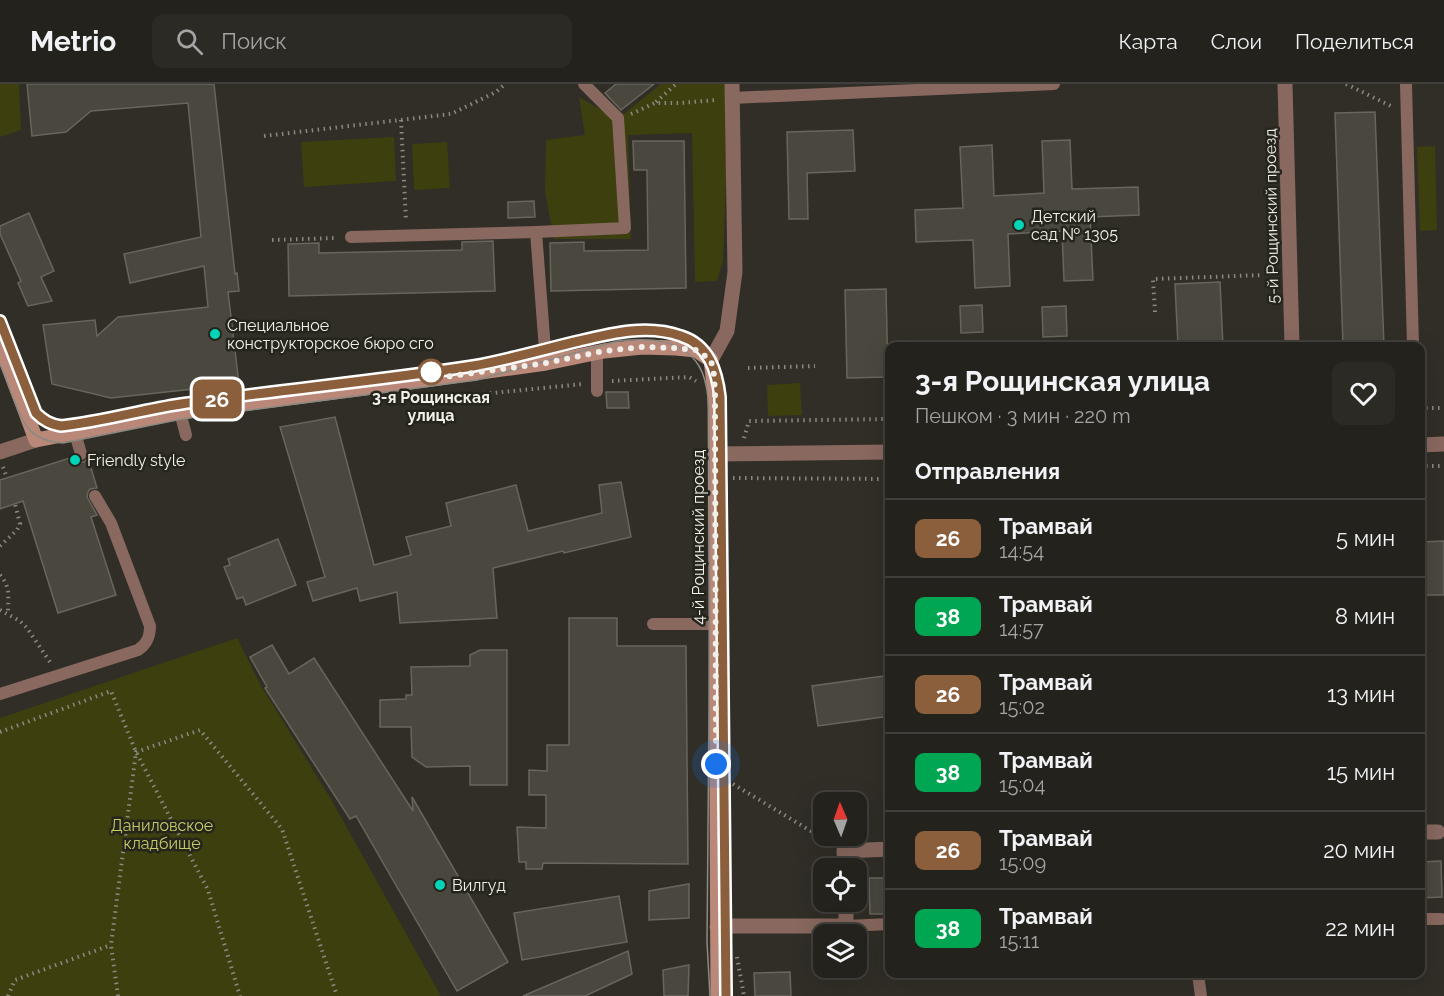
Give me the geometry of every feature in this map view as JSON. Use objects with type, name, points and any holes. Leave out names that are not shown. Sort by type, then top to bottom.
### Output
[{"type":"street","name":"5-й Рощинский проезд","points":[[1286,84],[1292,342]]},
{"type":"street","points":[[2,459],[36,440],[180,412],[546,363],[597,352],[642,347],[676,348],[696,350],[711,360],[727,331],[735,272],[732,91]]},
{"type":"street","points":[[0,343],[36,440]]},
{"type":"street","name":"4-й Рощинский проезд","points":[[711,360],[715,394],[716,624],[724,926],[718,996]]},
{"type":"street","points":[[1425,445],[1444,444]]},
{"type":"street","points":[[715,454],[885,452]]},
{"type":"street","points":[[1425,832],[1441,832]]},
{"type":"street","points":[[844,858],[844,851],[885,849]]},
{"type":"street","points":[[724,926],[813,926]]},
{"type":"lane","points":[[351,237],[625,228],[618,118],[584,84]]},
{"type":"lane","points":[[732,91],[1054,84]]},
{"type":"lane","points":[[1406,84],[1413,342]]},
{"type":"lane","points":[[536,232],[546,363]]},
{"type":"lane","points":[[597,352],[597,387]]},
{"type":"lane","points":[[180,412],[186,435]]},
{"type":"lane","points":[[75,433],[81,454]]},
{"type":"lane","points":[[0,694],[138,650],[147,642],[150,627],[111,524],[95,496]]},
{"type":"lane","points":[[653,624],[716,624]]},
{"type":"lane","points":[[1425,919],[1441,919]]},
{"type":"lane","points":[[867,925],[885,924]]},
{"type":"lane","points":[[1199,978],[1201,996]]},
{"type":"path","points":[[264,136],[451,114],[496,92],[505,84]]},
{"type":"path","points":[[618,118],[626,117],[655,103],[676,84]]},
{"type":"path","points":[[1346,84],[1407,113]]},
{"type":"path","points":[[655,103],[680,103],[732,91]]},
{"type":"path","points":[[401,120],[407,236]]},
{"type":"path","points":[[272,240],[351,237]]},
{"type":"path","points":[[1155,312],[1153,279],[1263,275]]},
{"type":"path","points":[[748,368],[815,366]]},
{"type":"path","points":[[435,398],[597,387],[689,377],[702,384]]},
{"type":"path","points":[[1425,408],[1444,408]]},
{"type":"path","points":[[749,421],[885,419]]},
{"type":"path","points":[[2,459],[7,478]]},
{"type":"path","points":[[1425,466],[1444,466]]},
{"type":"path","points":[[732,478],[885,479]]},
{"type":"path","points":[[0,546],[17,530],[20,524],[15,504]]},
{"type":"path","points":[[0,575],[8,586],[8,614]]},
{"type":"path","points":[[0,609],[27,628],[59,675]]},
{"type":"path","points":[[0,732],[111,691],[136,752],[208,890],[240,996]]},
{"type":"path","points":[[136,752],[200,730],[275,820],[282,829],[337,996]]},
{"type":"path","points":[[118,996],[111,945],[136,752]]},
{"type":"path","points":[[732,784],[844,851]]},
{"type":"path","points":[[724,926],[744,996]]},
{"type":"path","points":[[8,996],[15,980],[111,945]]},
{"type":"green space","points":[[0,84],[19,84],[21,130],[0,137]]},
{"type":"green space","points":[[661,84],[725,84],[727,157],[723,261],[717,281],[695,282],[692,133],[628,135],[631,239],[554,239],[545,192],[546,140],[585,135],[579,97],[612,116],[625,113]]},
{"type":"green space","points":[[394,137],[396,181],[304,187],[301,142]]},
{"type":"green space","points":[[447,142],[450,188],[414,190],[412,144]]},
{"type":"green space","points":[[1435,146],[1437,230],[1420,231],[1417,147]]},
{"type":"green space","points":[[800,383],[802,415],[768,416],[767,385]]},
{"type":"green space","name":"Даниловское кладбище","points":[[237,638],[260,684],[332,801],[441,996],[0,996],[0,718]]},
{"type":"building","points":[[27,84],[214,84],[235,274],[237,273],[239,291],[228,292],[239,384],[111,398],[52,384],[43,325],[95,320],[97,336],[118,317],[208,307],[204,266],[130,283],[124,254],[201,237],[188,103],[91,111],[66,132],[32,136]]},
{"type":"building","points":[[616,84],[654,84],[621,110],[605,93]]},
{"type":"building","points":[[1375,112],[1384,342],[1343,342],[1335,113]]},
{"type":"building","points":[[853,130],[855,171],[807,173],[808,219],[789,219],[787,132]]},
{"type":"building","points":[[1070,140],[1072,189],[1138,187],[1139,215],[1090,217],[1093,280],[1064,281],[1062,231],[1008,234],[1010,286],[975,288],[973,240],[916,242],[915,210],[963,208],[960,147],[992,145],[994,196],[1044,193],[1042,141]]},
{"type":"building","points":[[633,141],[684,141],[686,288],[551,291],[550,243],[584,242],[584,251],[648,250],[647,170],[634,170]]},
{"type":"building","points":[[534,201],[535,217],[508,218],[508,202]]},
{"type":"building","points":[[29,213],[54,271],[41,277],[52,301],[28,306],[18,283],[21,281],[0,234],[0,226]]},
{"type":"building","points":[[493,241],[495,291],[289,296],[288,244],[319,243],[319,253],[462,250],[462,242]]},
{"type":"building","points":[[1220,282],[1223,342],[1178,342],[1175,284]]},
{"type":"building","points":[[886,289],[887,342],[885,342],[885,377],[847,378],[845,290]]},
{"type":"building","points":[[982,305],[983,332],[961,333],[960,306]]},
{"type":"building","points":[[1066,306],[1067,336],[1043,337],[1042,307]]},
{"type":"building","points":[[606,392],[628,392],[629,408],[607,408]]},
{"type":"building","points":[[335,417],[374,565],[411,555],[406,537],[451,526],[446,503],[516,485],[528,531],[602,513],[599,485],[621,482],[631,537],[493,568],[497,618],[400,623],[397,592],[360,601],[357,588],[313,601],[307,582],[325,577],[280,427]]},
{"type":"building","points":[[73,457],[80,462],[88,458],[97,488],[90,489],[88,492],[87,497],[97,515],[91,517],[116,595],[58,613],[23,501],[0,509],[0,480]]},
{"type":"building","points":[[278,539],[296,585],[246,605],[243,597],[237,599],[224,567],[230,565],[228,559]]},
{"type":"building","points":[[1444,541],[1444,595],[1425,595],[1425,542]]},
{"type":"building","points":[[569,618],[617,618],[617,646],[686,646],[688,864],[543,863],[542,869],[526,869],[526,862],[519,862],[517,827],[546,828],[546,795],[529,795],[529,770],[547,771],[547,745],[569,745]]},
{"type":"building","points":[[272,645],[289,674],[314,658],[413,811],[412,797],[508,962],[457,991],[356,816],[350,819],[265,688],[267,687],[250,657]]},
{"type":"building","points":[[480,650],[507,650],[507,785],[470,785],[470,766],[426,767],[412,757],[411,727],[380,727],[380,700],[406,699],[406,695],[412,695],[411,667],[470,666],[470,655]]},
{"type":"building","points":[[885,676],[885,717],[818,726],[812,686]]},
{"type":"building","points":[[1441,861],[1442,897],[1425,898],[1425,862]]},
{"type":"building","points":[[869,878],[885,878],[885,914],[870,914]]},
{"type":"building","points":[[689,884],[689,918],[649,920],[649,891]]},
{"type":"building","points":[[619,896],[627,942],[522,960],[514,913]]},
{"type":"building","points":[[628,951],[632,974],[585,996],[523,996]]},
{"type":"building","points":[[689,965],[688,996],[664,996],[663,970]]},
{"type":"building","points":[[790,972],[791,996],[755,996],[754,973]]},
{"type":"tram line","points":[[0,321],[36,413],[47,422],[61,426],[217,399],[473,366],[628,331],[668,332],[691,340],[705,352],[714,369],[720,397],[726,996]]},
{"type":"tram line","name":"26","points":[[0,321],[36,413],[51,425],[61,426],[179,404],[476,365],[616,332],[653,330],[683,336],[698,345],[712,362],[718,379],[721,413],[726,996]]},
{"type":"tram line","points":[[0,364],[26,425],[37,436],[52,442],[63,443],[182,419],[477,380],[618,341],[663,342],[674,345],[692,357],[699,366],[706,383],[709,414],[707,942],[710,996]]},
{"type":"place","name":"Детский сад № 1305","points":[[1019,225]]},
{"type":"place","name":"Специальное конструкторское бюро сго","points":[[215,334]]},
{"type":"place","name":"3-я Рощинская улица","points":[[431,372]]},
{"type":"place","name":"Friendly style","points":[[75,460]]},
{"type":"place","name":"Вилгуд","points":[[440,885]]},
{"type":"route","points":[[431,372],[436,378],[642,347],[696,350],[711,360],[715,394],[716,764]]}]
